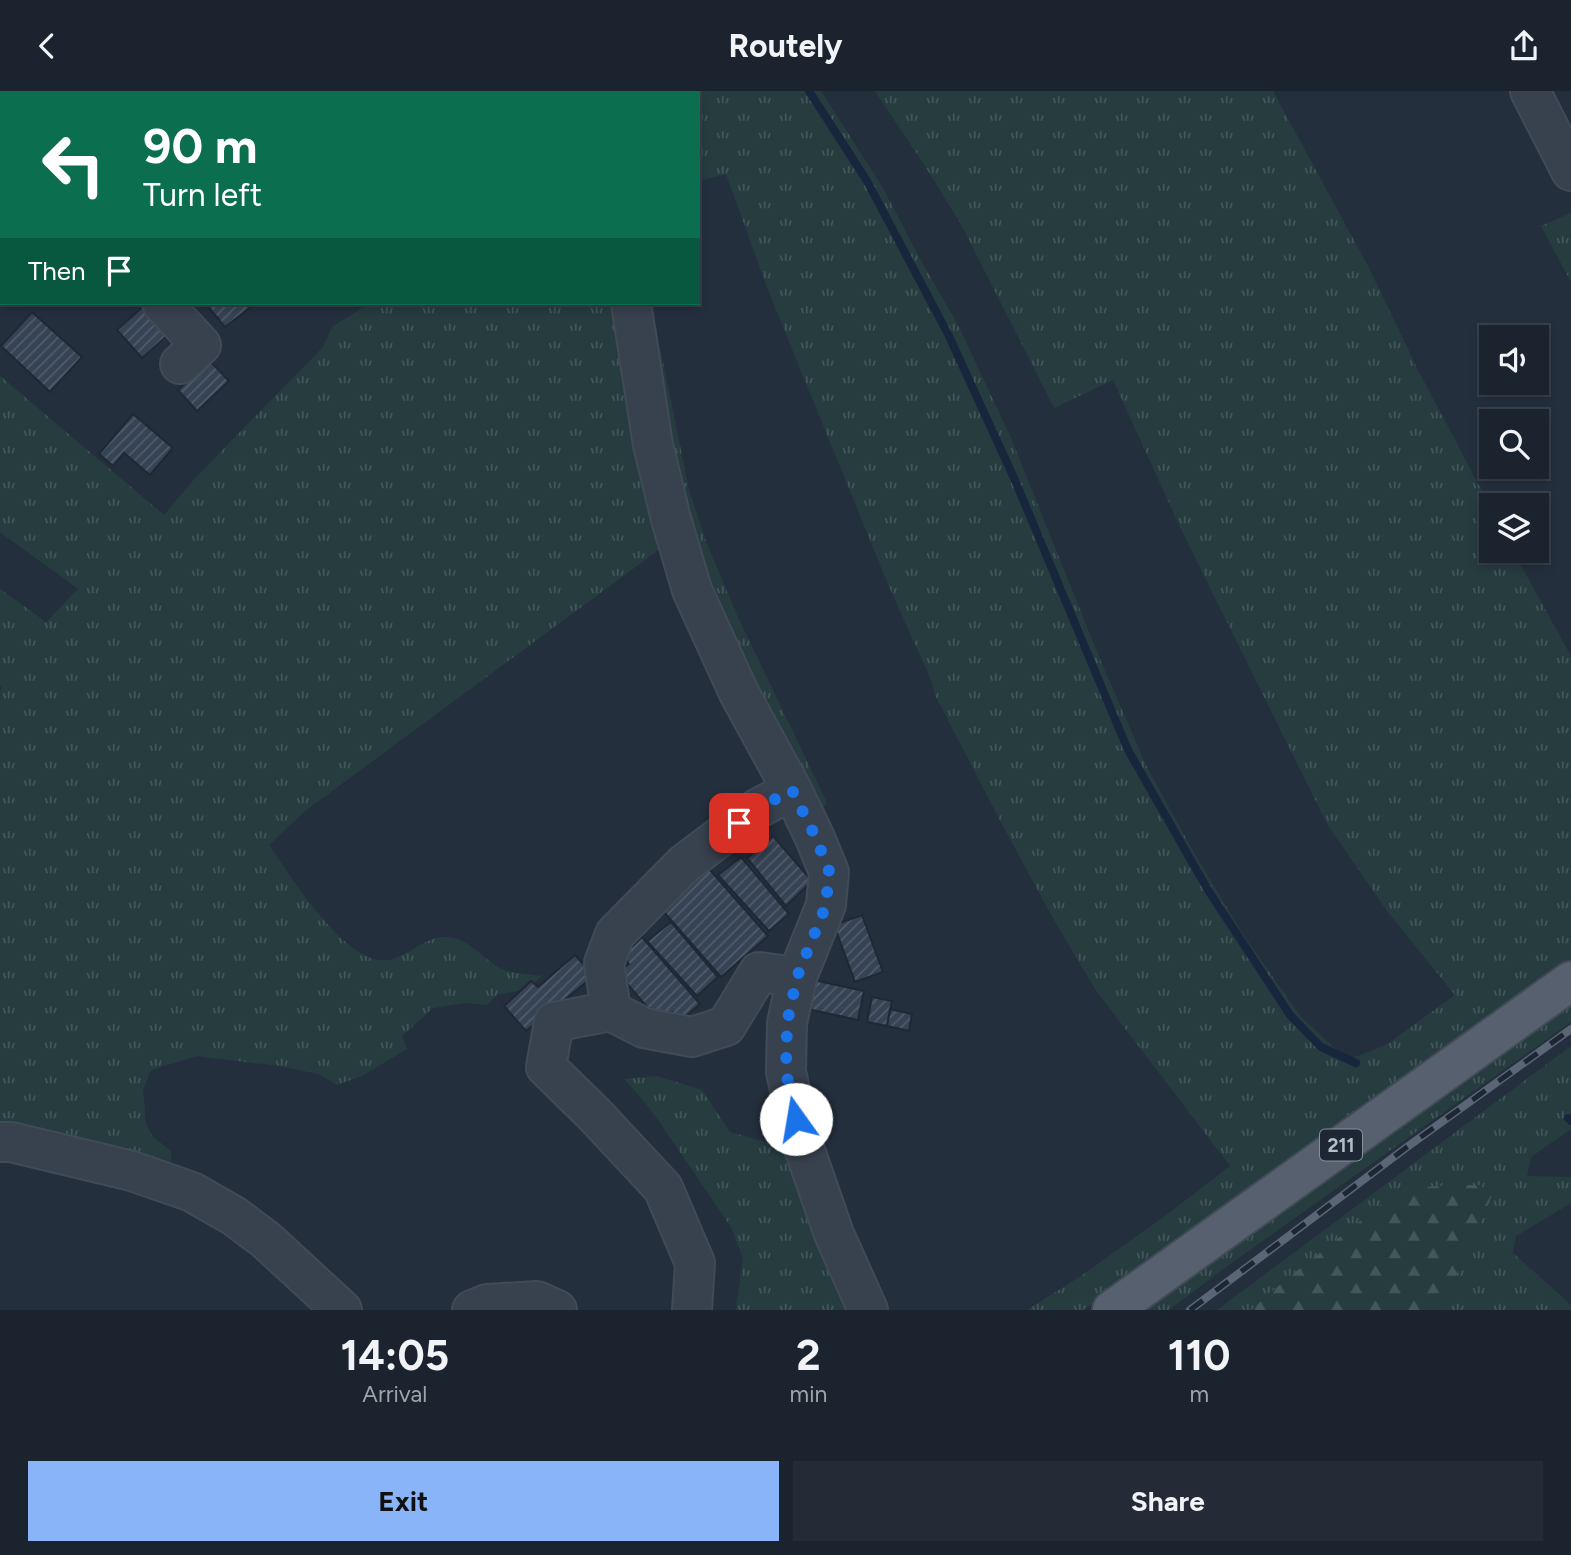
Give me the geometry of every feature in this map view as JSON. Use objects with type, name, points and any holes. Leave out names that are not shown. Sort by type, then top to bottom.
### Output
[{"type":"main road","name":"211","points":[[1112,1310],[1571,981]]},
{"type":"street","points":[[1531,91],[1571,171]]},
{"type":"street","points":[[164,305],[201,345],[180,364]]},
{"type":"street","points":[[631,305],[653,445],[692,590],[739,693],[792,790],[829,871],[826,905],[797,977],[787,1023],[786,1072],[802,1142],[834,1234],[868,1310]]},
{"type":"street","points":[[611,1011],[604,963],[615,934],[684,864],[757,809],[792,790]]},
{"type":"street","points":[[692,1310],[695,1263],[663,1188],[546,1067],[554,1022],[611,1011],[644,1028],[692,1037],[726,1026],[759,972],[797,977]]},
{"type":"street","points":[[0,1142],[11,1142],[132,1171],[192,1192],[234,1216],[266,1240],[342,1310]]},
{"type":"street","points":[[472,1310],[487,1304],[537,1301],[557,1310]]},
{"type":"green space","points":[[700,91],[821,91],[883,188],[958,325],[1010,436],[1146,765],[1194,853],[1244,936],[1301,1017],[1347,1060],[1386,1045],[1455,995],[1387,911],[1327,824],[1180,527],[1113,380],[1054,408],[962,226],[875,91],[1273,91],[1369,268],[1419,372],[1483,493],[1479,493],[1479,563],[1520,563],[1571,656],[1571,961],[1083,1310],[1027,1310],[1081,1276],[1230,1166],[1095,989],[1005,830],[935,695],[930,677],[890,589],[768,290],[726,174],[700,180]]},
{"type":"green space","points":[[1571,213],[1571,282],[1541,226]]},
{"type":"green space","points":[[367,305],[618,305],[664,546],[305,811],[269,845],[321,917],[355,950],[373,959],[396,958],[433,939],[449,937],[464,942],[504,970],[542,976],[527,989],[497,995],[487,1005],[465,1003],[433,1008],[402,1036],[407,1049],[362,1076],[337,1085],[318,1074],[279,1066],[197,1056],[151,1070],[143,1090],[146,1124],[152,1136],[171,1151],[171,1168],[0,1126],[0,589],[46,622],[78,589],[0,532],[0,376],[164,515],[197,476],[323,347],[332,327]]},
{"type":"green space","points":[[636,305],[651,305],[689,490],[707,544],[737,615],[827,803],[816,815],[697,575]]},
{"type":"green space","points":[[1571,1000],[1571,1022],[1169,1310],[1140,1310]]},
{"type":"green space","points":[[1571,1046],[1571,1129],[1531,1157],[1527,1176],[1571,1177],[1571,1203],[1516,1236],[1513,1253],[1571,1305],[1571,1310],[1440,1310],[1493,1193],[1403,1188],[1251,1310],[1217,1310]]},
{"type":"green space","points":[[657,1076],[702,1090],[730,1132],[779,1146],[801,1182],[858,1310],[736,1310],[743,1258],[731,1227],[656,1117],[624,1079]]},
{"type":"green space","points":[[1479,1185],[1493,1193],[1440,1310],[1251,1310],[1403,1188]]},
{"type":"building","points":[[145,305],[150,305],[177,327],[142,358],[117,330]]},
{"type":"building","points":[[207,305],[253,305],[225,327]]},
{"type":"building","points":[[32,312],[82,357],[50,392],[1,346]]},
{"type":"building","points":[[210,361],[229,381],[197,411],[178,390]]},
{"type":"building","points":[[133,414],[173,448],[150,475],[124,453],[113,466],[99,454]]},
{"type":"building","points":[[773,836],[812,881],[786,906],[747,858]]},
{"type":"building","points":[[741,857],[789,914],[769,931],[718,875]]},
{"type":"building","points":[[703,862],[768,936],[721,977],[656,903]]},
{"type":"building","points":[[862,915],[883,972],[855,982],[834,925]]},
{"type":"building","points":[[671,922],[718,977],[697,996],[647,941]]},
{"type":"building","points":[[642,937],[700,1004],[680,1021],[672,1012],[660,1022],[618,973],[629,964],[622,956]]},
{"type":"building","points":[[575,955],[594,976],[526,1031],[504,1006],[531,981],[538,987]]},
{"type":"building","points":[[809,979],[864,991],[858,1020],[803,1008]]},
{"type":"building","points":[[872,997],[892,1001],[887,1026],[867,1022]]},
{"type":"building","points":[[890,1009],[912,1014],[909,1031],[887,1026]]},
{"type":"waterway","points":[[809,91],[867,181],[948,334],[1014,478],[1128,750],[1208,890],[1290,1015],[1321,1047],[1356,1063]]},
{"type":"waterway","points":[[1568,1118],[1571,1121]]},
{"type":"railway","points":[[1190,1310],[1407,1147],[1571,1029]]},
{"type":"route","points":[[739,823],[757,809],[792,790],[829,871],[826,905],[797,977],[787,1023],[786,1072],[796,1119]]}]
